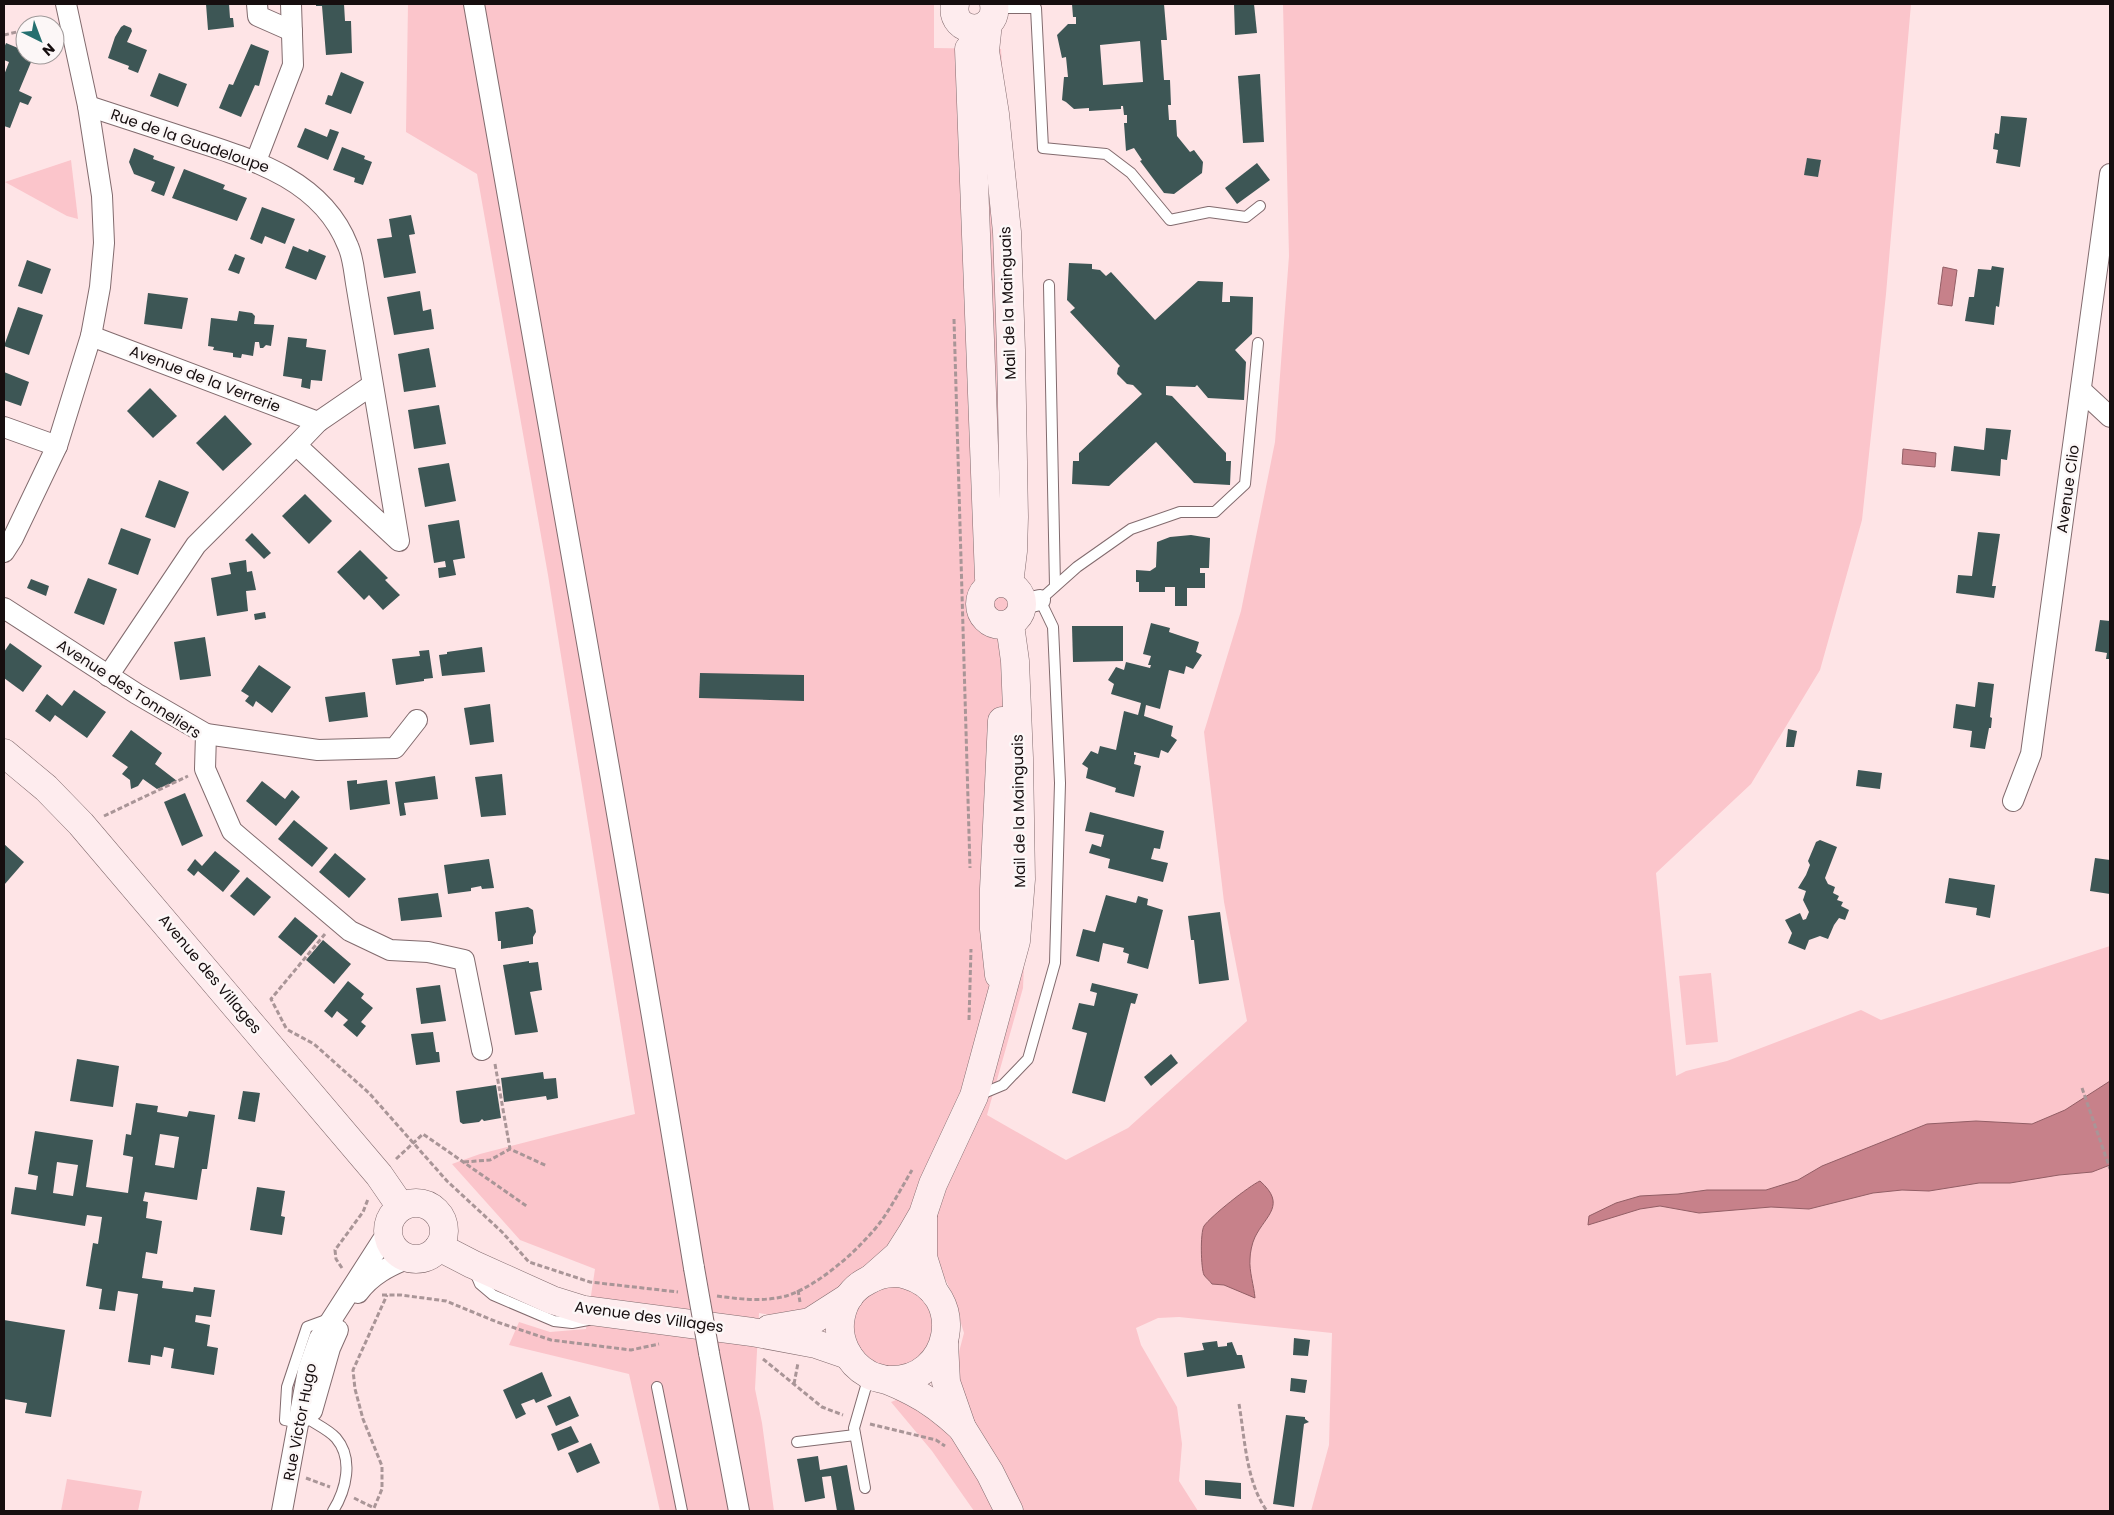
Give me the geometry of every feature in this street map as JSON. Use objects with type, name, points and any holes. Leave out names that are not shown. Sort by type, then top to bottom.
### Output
[{"type":"street","points":[[4,552],[13,538],[57,446],[91,336],[100,287],[104,243],[102,196],[88,106],[66,4]]},
{"type":"street","points":[[257,4],[258,16],[292,31]]},
{"type":"street","points":[[256,161],[293,65],[291,4]]},
{"type":"street","points":[[474,4],[577,592],[640,936],[694,1268],[739,1511]]},
{"type":"street","points":[[955,4],[957,18],[963,25],[986,16]]},
{"type":"street","name":"Mail de la Mainguais","points":[[872,1278],[898,1254],[923,1214],[933,1184],[974,1096],[994,1026],[999,997],[1016,941],[1021,879],[1012,604],[989,578],[985,500],[986,16]]},
{"type":"street","name":"Rue de la Guadeloupe","points":[[88,106],[256,161],[284,174],[312,194],[335,222],[349,246],[372,385]]},
{"type":"street","name":"Avenue Clio","points":[[2013,801],[2031,754],[2082,391],[2110,174]]},
{"type":"street","name":"Avenue de la Verrerie","points":[[91,336],[318,422]]},
{"type":"street","points":[[108,676],[196,545],[318,422],[372,385],[398,541],[296,445]]},
{"type":"street","points":[[2082,391],[2110,417]]},
{"type":"street","points":[[4,427],[57,446]]},
{"type":"street","name":"Avenue des Tonneliers","points":[[4,608],[108,676],[206,734],[205,769],[232,831],[350,931],[390,950],[428,952],[464,960],[488,1054]]},
{"type":"street","points":[[206,734],[318,750],[395,748],[417,720]]},
{"type":"street","name":"Avenue des Villages","points":[[4,754],[46,788],[81,824],[379,1175],[401,1207]]},
{"type":"street","points":[[410,1203],[429,1205],[437,1211],[442,1219],[443,1238],[439,1247],[426,1257],[409,1258],[401,1254],[392,1245],[389,1234],[390,1222],[394,1213],[401,1207],[410,1203]]},
{"type":"street","name":"Mail de la Mainguais","points":[[923,1214],[923,1257],[934,1292]]},
{"type":"street","name":"Rue Victor Hugo","points":[[292,1511],[305,1421],[308,1370],[319,1339],[382,1241],[389,1234]]},
{"type":"street","name":"Avenue des Villages","points":[[439,1247],[552,1300],[584,1310],[752,1332],[816,1344],[848,1355]]},
{"type":"street","name":"Rue Victor Hugo","points":[[282,1511],[305,1421],[330,1348],[351,1303],[364,1285],[386,1267],[409,1258]]},
{"type":"street","points":[[962,1428],[924,1398],[855,1365],[841,1339],[840,1321],[849,1297],[859,1286],[872,1278],[890,1274],[905,1274],[920,1280],[934,1292],[945,1316],[946,1382],[962,1428],[990,1473],[1009,1511]]},
{"type":"street","name":"Avenue des Villages","points":[[752,1332],[810,1322],[849,1297]]},
{"type":"street","points":[[879,1377],[907,1378],[922,1372],[935,1360],[944,1343]]},
{"type":"lane","points":[[986,16],[1036,8],[1043,148],[1106,154],[1130,173],[1170,220],[1209,212],[1246,217],[1260,206]]},
{"type":"lane","points":[[1049,285],[1055,586]]},
{"type":"lane","points":[[1012,604],[1055,586],[1077,567],[1131,529],[1180,512],[1215,512],[1245,484],[1258,343]]},
{"type":"lane","points":[[974,1096],[1003,1085],[1028,1060],[1055,963],[1060,773],[1052,627],[1012,604]]},
{"type":"lane","points":[[865,1488],[854,1428],[879,1377]]},
{"type":"lane","points":[[657,1387],[682,1511]]},
{"type":"lane","name":"Rue Victor Hugo","points":[[305,1421],[336,1438],[344,1456],[347,1475],[343,1496],[333,1511]]},
{"type":"lane","points":[[797,1442],[855,1435]]},
{"type":"path","points":[[954,310],[970,876]]},
{"type":"path","points":[[97,819],[205,769]]},
{"type":"path","points":[[286,1029],[271,999],[336,920]]},
{"type":"path","points":[[968,1028],[971,990],[971,944]]},
{"type":"path","points":[[488,1054],[510,1149]]},
{"type":"path","points":[[2082,1088],[2110,1169]]},
{"type":"path","points":[[357,1280],[339,1266],[335,1250],[363,1212],[368,1198],[370,1183],[423,1134],[528,1208]]},
{"type":"path","points":[[413,1142],[447,1181],[502,1232],[529,1262],[590,1282],[684,1292]]},
{"type":"path","points":[[463,1162],[490,1160],[510,1149]]},
{"type":"path","points":[[510,1149],[547,1166]]},
{"type":"path","points":[[710,1295],[741,1299],[763,1299],[786,1296],[810,1284],[831,1270],[871,1232],[891,1206],[916,1163]]},
{"type":"path","points":[[374,1508],[382,1489],[382,1466],[363,1419],[354,1388],[353,1370],[387,1295]]},
{"type":"path","points":[[1240,1404],[1249,1469],[1262,1504],[1267,1511]]},
{"type":"shaded area","points":[[408,4],[934,4],[934,48],[1001,49],[1013,232],[1027,894],[1023,988],[987,1115],[1066,1160],[1128,1128],[1247,1021],[1224,902],[1204,732],[1241,611],[1275,442],[1289,256],[1283,4],[1911,4],[1886,294],[1862,520],[1820,670],[1751,784],[1656,873],[1676,1076],[1686,1071],[1727,1061],[1861,1010],[1881,1020],[2110,946],[2110,1511],[1311,1511],[1329,1445],[1332,1333],[1179,1317],[1158,1318],[1136,1328],[1141,1345],[1177,1407],[1182,1444],[1179,1481],[1198,1511],[974,1511],[932,1451],[891,1402],[932,1386],[955,1367],[964,1333],[951,1291],[936,1260],[833,1295],[786,1318],[759,1313],[755,1389],[762,1423],[774,1511],[660,1511],[629,1374],[509,1345],[519,1322],[550,1332],[586,1329],[595,1269],[520,1240],[452,1164],[480,1154],[635,1114],[548,575],[477,174],[406,132]]},
{"type":"shaded area","points":[[71,160],[78,219],[67,216],[5,182]]},
{"type":"shaded area","points":[[1943,267],[1957,270],[1952,306],[1938,304]]},
{"type":"shaded area","points":[[1903,449],[1936,453],[1935,467],[1902,464]]},
{"type":"shaded area","points":[[1711,973],[1718,1042],[1686,1045],[1679,976]]},
{"type":"shaded area","points":[[2110,1081],[2110,1165],[2092,1172],[2010,1183],[1979,1183],[1929,1191],[1902,1190],[1873,1193],[1809,1209],[1771,1207],[1699,1213],[1660,1206],[1640,1209],[1588,1225],[1589,1216],[1616,1203],[1640,1196],[1707,1190],[1766,1190],[1798,1180],[1822,1166],[1927,1124],[1976,1121],[2032,1124],[2065,1110]]},
{"type":"shaded area","points":[[1260,1181],[1268,1189],[1273,1203],[1269,1216],[1255,1237],[1251,1251],[1250,1268],[1255,1298],[1224,1285],[1212,1284],[1204,1275],[1201,1243],[1204,1226],[1208,1221],[1230,1202]]},
{"type":"shaded area","points":[[899,1283],[925,1296],[938,1325],[929,1353],[903,1370],[874,1367],[854,1344],[852,1314],[867,1292]]},
{"type":"shaded area","points":[[67,1479],[142,1491],[138,1511],[61,1511]]},
{"type":"building","points":[[206,4],[229,4],[230,18],[233,18],[234,27],[208,30]]},
{"type":"building","points":[[316,4],[344,4],[345,21],[351,21],[352,53],[326,55],[322,6],[316,6]]},
{"type":"building","points":[[1072,4],[1164,4],[1167,40],[1161,40],[1164,80],[1170,80],[1171,105],[1168,105],[1169,120],[1176,120],[1177,136],[1190,152],[1194,150],[1203,162],[1202,173],[1174,194],[1164,193],[1140,161],[1142,160],[1134,148],[1126,151],[1124,123],[1127,123],[1127,115],[1124,115],[1123,106],[1121,106],[1121,109],[1089,111],[1089,108],[1074,109],[1062,100],[1064,77],[1068,77],[1066,57],[1062,58],[1057,35],[1068,24],[1076,24],[1076,17],[1073,17]],"holes":[[[1140,41],[1143,82],[1103,85],[1100,45]]]},
{"type":"building","points":[[1234,4],[1254,4],[1257,33],[1235,35]]},
{"type":"building","points":[[124,25],[131,28],[132,31],[127,42],[147,50],[138,73],[128,69],[129,66],[108,58],[115,37]]},
{"type":"building","points":[[6,43],[15,47],[15,65],[30,65],[19,91],[32,97],[28,105],[20,102],[10,128],[4,126],[4,75],[9,62],[4,60]]},
{"type":"building","points":[[251,44],[269,51],[259,86],[255,85],[241,117],[219,108],[229,84],[233,85]]},
{"type":"building","points":[[341,72],[364,82],[351,114],[325,104],[328,95],[332,96]]},
{"type":"building","points":[[159,73],[187,84],[178,107],[150,96]]},
{"type":"building","points":[[1260,74],[1264,142],[1243,143],[1238,76]]},
{"type":"building","points":[[2001,116],[2027,118],[2020,167],[1996,163],[1998,150],[1993,149],[1995,133],[1999,134]]},
{"type":"building","points":[[305,128],[327,137],[330,129],[339,132],[328,160],[297,147]]},
{"type":"building","points":[[342,147],[365,156],[364,159],[372,162],[363,185],[354,182],[355,178],[333,170]]},
{"type":"building","points":[[134,148],[154,156],[153,159],[175,167],[164,196],[151,191],[155,182],[134,174],[129,162]]},
{"type":"building","points":[[1807,158],[1821,160],[1818,177],[1804,175]]},
{"type":"building","points":[[1257,163],[1270,180],[1237,204],[1225,188]]},
{"type":"building","points":[[184,169],[225,185],[223,189],[247,198],[237,221],[172,198]]},
{"type":"building","points":[[262,207],[295,219],[285,244],[265,236],[262,244],[250,239]]},
{"type":"building","points":[[411,215],[415,234],[409,235],[416,273],[384,278],[377,239],[392,237],[389,219]]},
{"type":"building","points":[[293,246],[308,252],[309,249],[326,256],[316,280],[285,268]]},
{"type":"building","points":[[235,254],[245,258],[239,274],[228,270]]},
{"type":"building","points":[[27,260],[51,269],[42,294],[18,286]]},
{"type":"building","points":[[1069,263],[1092,264],[1092,269],[1100,270],[1106,276],[1111,272],[1155,320],[1198,281],[1223,282],[1222,302],[1230,302],[1230,296],[1253,297],[1252,334],[1235,350],[1246,362],[1244,400],[1208,398],[1197,385],[1195,387],[1166,386],[1166,395],[1172,396],[1226,453],[1226,461],[1231,461],[1230,485],[1194,483],[1156,442],[1109,486],[1072,484],[1073,461],[1079,461],[1079,453],[1142,394],[1133,385],[1127,384],[1117,374],[1120,366],[1070,312],[1075,308],[1067,300]]},
{"type":"building","points":[[1992,266],[2004,268],[1999,307],[1996,306],[1994,325],[1965,321],[1969,297],[1974,297],[1978,269],[1991,270]]},
{"type":"building","points":[[420,291],[423,311],[431,309],[434,329],[394,335],[387,297]]},
{"type":"building","points":[[148,293],[188,298],[182,329],[144,324]]},
{"type":"building","points":[[18,307],[43,315],[29,355],[4,346]]},
{"type":"building","points":[[239,311],[252,313],[255,316],[254,324],[274,325],[271,346],[266,345],[260,348],[259,342],[255,342],[253,356],[242,354],[241,358],[233,357],[233,353],[213,350],[214,347],[208,346],[211,318],[237,321]]},
{"type":"building","points":[[288,337],[307,339],[306,347],[326,350],[322,381],[311,380],[310,389],[301,387],[302,379],[283,376]]},
{"type":"building","points":[[429,348],[436,387],[404,392],[398,354]]},
{"type":"building","points":[[4,372],[29,382],[21,406],[4,400]]},
{"type":"building","points":[[150,388],[177,416],[153,438],[127,411]]},
{"type":"building","points":[[439,405],[446,444],[414,449],[408,410]]},
{"type":"building","points":[[225,415],[252,444],[223,471],[196,443]]},
{"type":"building","points":[[1986,428],[2011,430],[2007,460],[2001,459],[2000,476],[1951,471],[1954,446],[1984,450]]},
{"type":"building","points":[[449,463],[456,501],[425,507],[418,468]]},
{"type":"building","points":[[159,480],[189,492],[175,528],[145,517]]},
{"type":"building","points":[[305,494],[332,521],[309,544],[282,516]]},
{"type":"building","points":[[459,520],[465,558],[453,560],[456,575],[439,578],[438,568],[446,567],[445,561],[434,563],[428,525]]},
{"type":"building","points":[[121,528],[151,539],[138,575],[108,564]]},
{"type":"building","points":[[1978,532],[2000,534],[1992,586],[1996,586],[1994,598],[1956,593],[1958,575],[1972,576]]},
{"type":"building","points":[[252,533],[271,553],[264,559],[245,540]]},
{"type":"building","points":[[1191,535],[1210,538],[1209,568],[1200,568],[1200,573],[1205,573],[1205,588],[1187,588],[1187,606],[1175,606],[1175,587],[1165,587],[1165,592],[1139,592],[1139,582],[1136,582],[1136,570],[1150,571],[1156,567],[1157,542],[1170,537]]},
{"type":"building","points":[[360,550],[388,578],[385,580],[400,595],[383,610],[369,595],[364,600],[337,572]]},
{"type":"building","points":[[246,560],[247,572],[252,571],[256,590],[246,591],[248,611],[217,616],[211,578],[231,574],[229,563]]},
{"type":"building","points":[[88,578],[117,589],[104,625],[74,613]]},
{"type":"building","points":[[31,579],[49,586],[46,596],[27,588]]},
{"type":"building","points":[[265,612],[266,618],[255,620],[254,614]]},
{"type":"building","points":[[2100,620],[2110,621],[2110,659],[2106,659],[2107,653],[2095,651]]},
{"type":"building","points":[[1151,623],[1170,628],[1169,632],[1199,642],[1196,652],[1202,655],[1193,669],[1186,666],[1184,674],[1169,670],[1160,709],[1146,705],[1144,716],[1173,726],[1171,736],[1177,740],[1168,753],[1161,750],[1159,758],[1134,752],[1134,755],[1136,755],[1134,764],[1141,766],[1134,797],[1115,792],[1116,788],[1086,778],[1088,768],[1082,764],[1091,751],[1098,754],[1100,746],[1116,750],[1124,711],[1138,715],[1141,703],[1111,694],[1114,684],[1108,680],[1116,667],[1124,670],[1126,662],[1150,668],[1151,665],[1148,665],[1151,656],[1143,654]]},
{"type":"building","points":[[1072,626],[1123,626],[1123,661],[1073,662]]},
{"type":"building","points":[[205,637],[211,676],[180,680],[174,642]]},
{"type":"building","points":[[10,643],[42,666],[23,692],[4,678],[4,652]]},
{"type":"building","points":[[482,647],[485,672],[442,676],[439,655]]},
{"type":"building","points":[[429,650],[433,678],[396,685],[392,659],[420,656],[419,651]]},
{"type":"building","points":[[259,665],[291,687],[272,713],[256,701],[253,707],[245,701],[249,696],[241,691]]},
{"type":"building","points":[[700,673],[804,675],[804,701],[699,698]]},
{"type":"building","points":[[1978,682],[1994,684],[1990,717],[1992,718],[1991,728],[1989,728],[1985,749],[1970,747],[1972,731],[1953,728],[1956,704],[1975,707]]},
{"type":"building","points":[[74,690],[106,712],[87,738],[55,715],[50,722],[35,711],[47,694],[62,706]]},
{"type":"building","points":[[365,692],[368,717],[329,722],[325,697]]},
{"type":"building","points":[[490,704],[494,742],[470,745],[464,708]]},
{"type":"building","points":[[1788,729],[1797,731],[1794,747],[1786,747]]},
{"type":"building","points":[[131,730],[162,753],[155,764],[177,781],[157,789],[143,779],[138,786],[131,789],[130,780],[122,774],[128,767],[112,756]]},
{"type":"building","points":[[1858,770],[1882,773],[1880,789],[1856,786]]},
{"type":"building","points":[[502,774],[506,815],[481,817],[475,777]]},
{"type":"building","points":[[435,776],[438,799],[404,803],[406,815],[400,816],[395,782]]},
{"type":"building","points":[[357,780],[357,784],[387,780],[390,804],[350,810],[347,781]]},
{"type":"building","points":[[262,781],[285,799],[292,790],[300,797],[276,826],[246,801]]},
{"type":"building","points":[[185,793],[203,836],[182,846],[164,802]]},
{"type":"building","points":[[1090,812],[1164,831],[1160,849],[1154,848],[1151,859],[1168,863],[1163,882],[1108,868],[1110,859],[1089,853],[1092,844],[1101,847],[1104,835],[1085,831]]},
{"type":"building","points":[[294,820],[328,848],[312,867],[278,839]]},
{"type":"building","points":[[1820,840],[1837,847],[1825,878],[1828,884],[1835,887],[1833,893],[1839,896],[1837,900],[1843,902],[1841,906],[1849,910],[1845,920],[1839,918],[1828,939],[1820,936],[1809,940],[1805,950],[1788,943],[1792,933],[1785,920],[1800,913],[1803,920],[1806,919],[1809,912],[1803,900],[1806,891],[1798,888],[1810,865],[1808,861],[1816,842]]},
{"type":"building","points":[[4,844],[24,862],[4,885]]},
{"type":"building","points":[[215,851],[240,871],[223,892],[198,871],[194,876],[187,870],[195,859],[202,866]]},
{"type":"building","points":[[335,853],[366,879],[349,898],[319,872]]},
{"type":"building","points":[[2095,858],[2110,860],[2110,894],[2090,891]]},
{"type":"building","points":[[489,859],[494,888],[482,889],[481,886],[471,888],[471,891],[448,894],[444,865]]},
{"type":"building","points":[[247,877],[271,897],[254,916],[230,896]]},
{"type":"building","points":[[1949,878],[1995,885],[1990,918],[1976,915],[1977,908],[1945,903]]},
{"type":"building","points":[[438,893],[442,917],[401,921],[398,898]]},
{"type":"building","points":[[1106,895],[1136,903],[1138,896],[1148,899],[1147,905],[1163,910],[1148,969],[1127,963],[1129,954],[1123,952],[1124,948],[1103,943],[1099,962],[1076,956],[1083,929],[1095,932]]},
{"type":"building","points":[[528,907],[533,910],[536,932],[533,937],[533,944],[501,949],[501,941],[498,941],[495,912]]},
{"type":"building","points":[[1220,912],[1229,980],[1199,984],[1194,940],[1191,940],[1188,916]]},
{"type":"building","points":[[295,917],[318,936],[301,956],[278,937]]},
{"type":"building","points":[[323,940],[351,964],[334,984],[306,960]]},
{"type":"building","points":[[529,961],[529,963],[538,962],[542,990],[530,992],[538,1032],[515,1035],[503,965]]},
{"type":"building","points":[[348,981],[364,994],[361,998],[373,1008],[361,1022],[366,1026],[357,1037],[343,1025],[348,1020],[337,1011],[332,1018],[324,1011]]},
{"type":"building","points":[[1092,983],[1138,994],[1135,1004],[1131,1003],[1105,1102],[1072,1093],[1087,1033],[1072,1029],[1079,1003],[1094,1006],[1097,993],[1090,991]]},
{"type":"building","points":[[440,985],[446,1021],[421,1024],[416,988]]},
{"type":"building","points":[[433,1032],[436,1052],[439,1052],[440,1062],[416,1065],[411,1034]]},
{"type":"building","points":[[1171,1054],[1178,1063],[1151,1086],[1144,1077]]},
{"type":"building","points":[[77,1059],[119,1066],[113,1107],[70,1101]]},
{"type":"building","points":[[543,1072],[544,1079],[556,1078],[558,1098],[547,1100],[546,1096],[504,1102],[501,1078]]},
{"type":"building","points":[[496,1085],[501,1118],[484,1121],[482,1119],[479,1122],[463,1124],[460,1122],[456,1091]]},
{"type":"building","points":[[243,1091],[260,1093],[255,1122],[238,1119]]},
{"type":"building","points":[[136,1103],[158,1106],[157,1112],[187,1117],[189,1111],[215,1115],[207,1169],[202,1169],[197,1200],[145,1192],[143,1201],[148,1202],[146,1218],[162,1221],[157,1254],[146,1252],[142,1278],[163,1281],[162,1288],[193,1292],[194,1287],[215,1290],[211,1317],[196,1315],[195,1322],[210,1325],[207,1346],[218,1348],[214,1375],[171,1368],[174,1349],[164,1347],[162,1357],[151,1355],[150,1365],[128,1362],[138,1294],[118,1291],[115,1311],[99,1309],[102,1289],[86,1286],[93,1243],[98,1244],[102,1217],[87,1215],[85,1226],[11,1214],[15,1187],[36,1190],[38,1176],[28,1174],[35,1131],[93,1140],[86,1187],[128,1193],[133,1157],[123,1155],[126,1134],[131,1135]],"holes":[[[160,1134],[179,1137],[174,1168],[155,1165]],[[57,1162],[78,1165],[73,1196],[53,1193]]]},
{"type":"building","points":[[257,1187],[285,1191],[281,1216],[285,1217],[282,1235],[250,1230]]},
{"type":"building","points":[[4,1320],[65,1330],[51,1417],[25,1413],[27,1403],[4,1399]]},
{"type":"building","points":[[1294,1338],[1310,1340],[1308,1356],[1293,1355]]},
{"type":"building","points":[[1217,1341],[1218,1347],[1227,1346],[1227,1343],[1232,1342],[1237,1355],[1242,1355],[1245,1368],[1187,1377],[1184,1353],[1204,1350],[1202,1343]]},
{"type":"building","points":[[542,1372],[552,1396],[536,1403],[534,1399],[521,1404],[526,1414],[516,1419],[503,1390]]},
{"type":"building","points":[[1291,1378],[1307,1380],[1305,1393],[1290,1391]]},
{"type":"building","points":[[570,1396],[579,1416],[556,1426],[547,1406]]},
{"type":"building","points":[[1286,1415],[1305,1417],[1309,1422],[1304,1424],[1294,1507],[1273,1504]]},
{"type":"building","points":[[571,1426],[579,1442],[558,1451],[551,1434]]},
{"type":"building","points":[[591,1443],[600,1463],[577,1473],[568,1453]]},
{"type":"building","points":[[818,1456],[820,1470],[847,1465],[855,1511],[837,1511],[831,1476],[822,1477],[825,1498],[805,1502],[797,1459]]},
{"type":"building","points":[[1205,1480],[1241,1483],[1241,1499],[1205,1495]]}]
